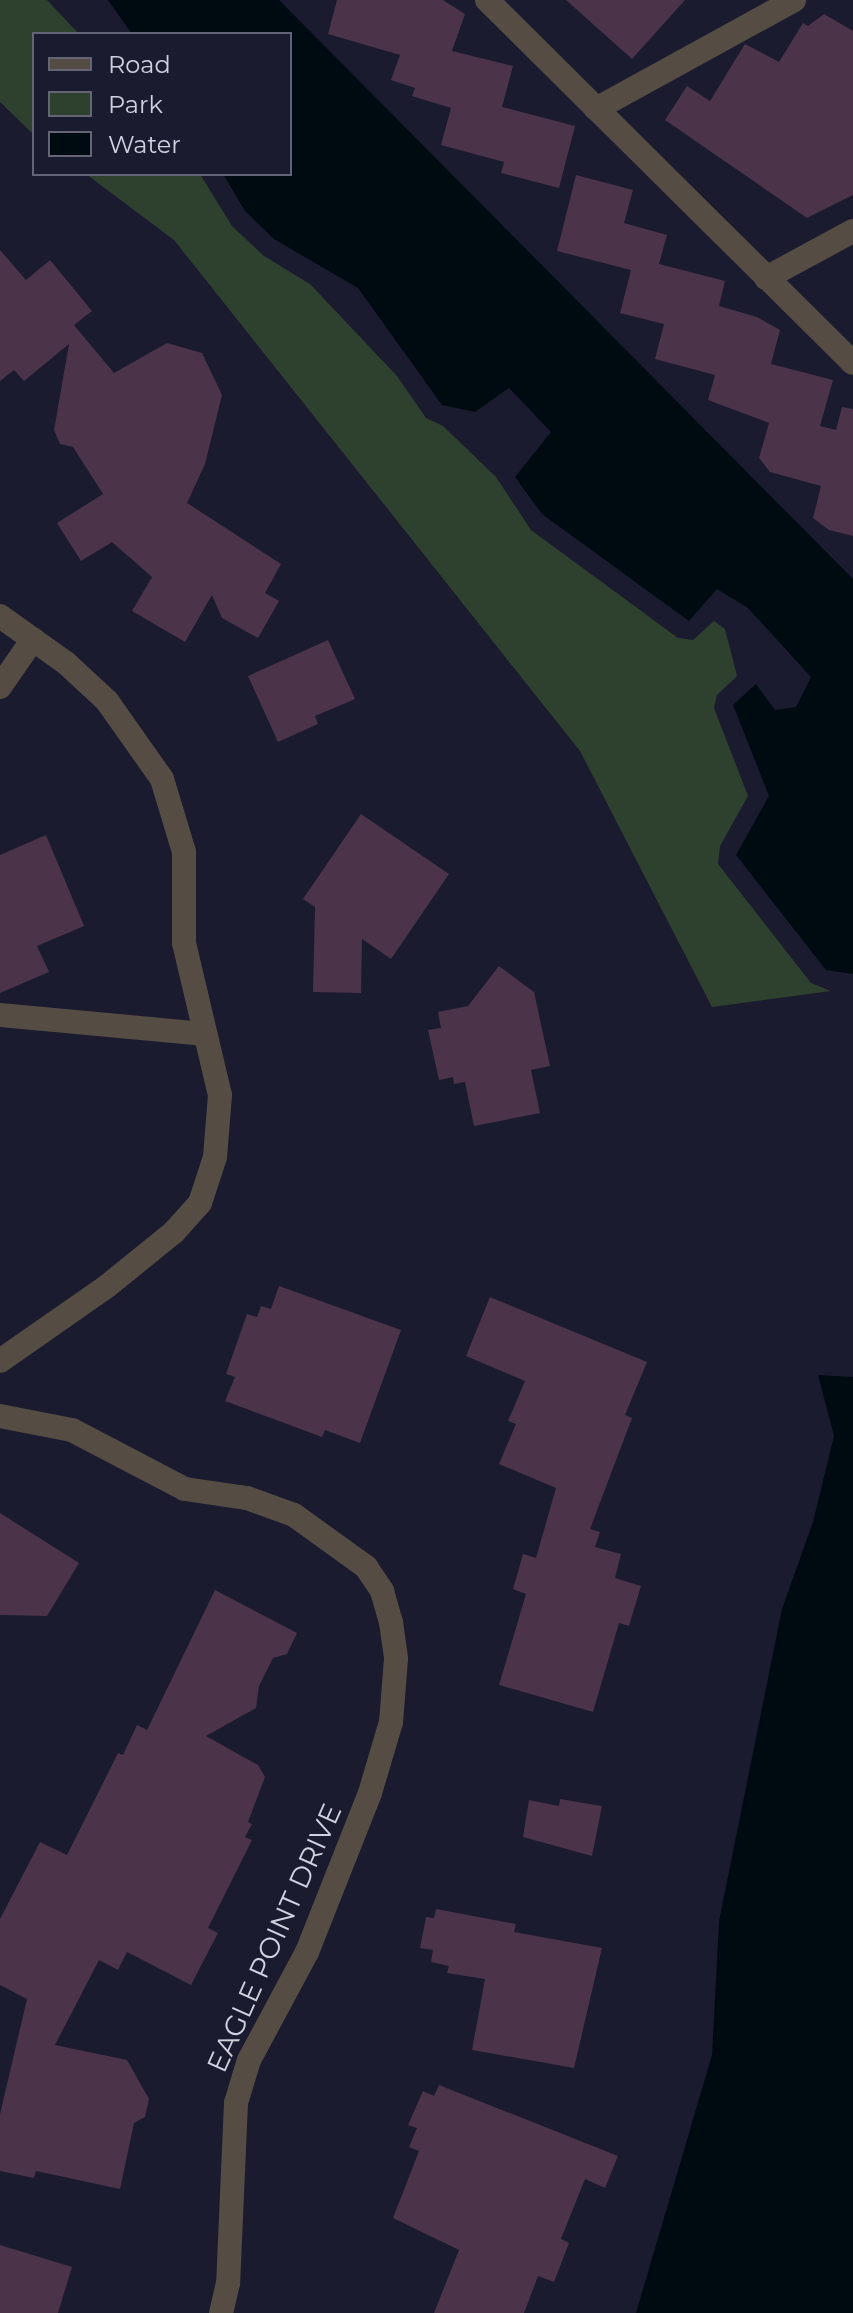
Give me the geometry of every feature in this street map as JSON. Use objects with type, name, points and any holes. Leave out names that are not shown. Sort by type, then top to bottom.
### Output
[{"type":"street","points":[[487,0],[853,363]]},
{"type":"street","points":[[596,109],[794,0]]},
{"type":"street","points":[[766,278],[853,231]]},
{"type":"street","points":[[0,616],[33,639],[107,701],[162,779],[184,852],[184,943],[203,1034],[220,1095],[215,1157],[200,1203],[174,1232],[106,1287],[0,1361]]},
{"type":"street","points":[[0,687],[33,639]]},
{"type":"street","points":[[0,1015],[203,1034]]},
{"type":"street","name":"EAGLE POINT DRIVE","points":[[0,1416],[72,1430],[185,1489],[247,1498],[294,1515],[366,1567],[382,1591],[391,1622],[396,1659],[391,1722],[370,1793],[307,1952],[249,2060],[236,2103],[228,2283],[221,2313]]},
{"type":"green space","points":[[0,0],[47,0],[77,32],[32,32],[32,133],[0,102]]},
{"type":"green space","points":[[89,176],[201,176],[232,226],[264,256],[310,284],[397,376],[426,418],[443,426],[496,477],[531,530],[678,638],[693,640],[714,621],[725,629],[737,676],[717,695],[714,708],[748,796],[720,846],[718,864],[811,983],[831,991],[712,1007],[580,751],[174,240]]},
{"type":"water","points":[[108,0],[279,0],[853,579],[853,974],[826,970],[736,855],[769,796],[733,705],[756,684],[775,710],[796,707],[811,677],[748,608],[717,589],[689,621],[542,514],[515,477],[551,432],[509,388],[475,412],[442,405],[358,288],[274,239],[245,211],[224,176],[292,176],[292,32],[131,32]]},
{"type":"water","points":[[818,1375],[853,1377],[853,2313],[636,2313],[712,2055],[719,1921],[782,1609],[813,1522],[834,1436]]},
{"type":"building","points":[[337,0],[443,0],[465,14],[452,51],[513,66],[502,107],[575,126],[559,188],[501,173],[504,162],[441,145],[451,108],[412,96],[415,88],[391,80],[400,55],[328,34]]},
{"type":"building","points":[[566,0],[685,0],[632,59]]},
{"type":"building","points":[[824,14],[853,31],[853,195],[807,218],[665,120],[687,86],[710,101],[745,44],[779,62],[803,23],[808,26]]},
{"type":"building","points":[[576,175],[633,190],[624,223],[667,235],[659,264],[725,281],[719,306],[757,317],[780,330],[771,364],[833,380],[820,426],[836,430],[842,407],[853,409],[853,536],[829,530],[813,518],[821,486],[770,472],[759,458],[769,423],[708,400],[715,375],[655,359],[664,324],[620,313],[631,270],[557,251]]},
{"type":"building","points":[[0,250],[26,280],[50,260],[92,311],[74,325],[114,373],[167,343],[202,353],[222,395],[205,464],[187,503],[281,564],[265,593],[279,601],[258,638],[222,618],[212,595],[185,642],[132,611],[152,577],[112,542],[81,561],[57,523],[103,494],[73,447],[60,444],[54,430],[69,344],[24,381],[14,370],[0,381]]},
{"type":"building","points":[[328,640],[355,699],[315,716],[318,724],[278,742],[248,676]]},
{"type":"building","points":[[361,814],[449,874],[391,959],[362,939],[361,993],[313,992],[315,907],[303,899]]},
{"type":"building","points":[[46,835],[84,926],[37,946],[49,972],[0,993],[0,855]]},
{"type":"building","points":[[499,966],[534,992],[550,1066],[531,1070],[540,1113],[474,1126],[465,1082],[454,1084],[453,1077],[439,1080],[428,1030],[441,1028],[438,1012],[468,1006]]},
{"type":"building","points":[[279,1286],[401,1330],[360,1443],[325,1430],[322,1437],[225,1401],[235,1377],[226,1374],[247,1314],[257,1317],[261,1306],[271,1309]]},
{"type":"building","points":[[490,1297],[647,1362],[625,1415],[632,1418],[590,1529],[600,1532],[595,1547],[621,1554],[615,1578],[641,1586],[629,1626],[619,1623],[593,1712],[499,1685],[526,1594],[513,1589],[523,1554],[536,1558],[556,1488],[499,1464],[516,1424],[508,1421],[525,1381],[466,1356]]},
{"type":"building","points":[[0,1513],[79,1563],[47,1616],[0,1615]]},
{"type":"building","points":[[215,1590],[297,1633],[287,1654],[273,1658],[259,1686],[256,1708],[206,1736],[258,1765],[265,1777],[248,1822],[252,1824],[245,1837],[252,1840],[208,1928],[218,1933],[191,1985],[127,1952],[118,1970],[99,1960],[55,2045],[127,2060],[149,2099],[145,2117],[134,2123],[120,2189],[36,2171],[34,2178],[0,2171],[0,2114],[27,1999],[0,1985],[0,1919],[40,1842],[67,1855],[118,1753],[123,1755],[137,1725],[147,1730]]},
{"type":"building","points":[[560,1799],[602,1806],[592,1856],[523,1837],[529,1800],[559,1806]]},
{"type":"building","points":[[436,1909],[516,1924],[514,1932],[602,1948],[574,2068],[472,2050],[485,1979],[447,1973],[449,1966],[431,1962],[433,1950],[420,1948],[426,1917],[434,1918]]},
{"type":"building","points":[[439,2085],[618,2156],[605,2188],[585,2179],[561,2239],[569,2243],[554,2282],[538,2276],[524,2313],[434,2313],[459,2250],[393,2218],[419,2151],[409,2147],[417,2128],[408,2125],[423,2091],[434,2096]]},
{"type":"building","points":[[0,2245],[72,2267],[58,2313],[0,2313]]}]
